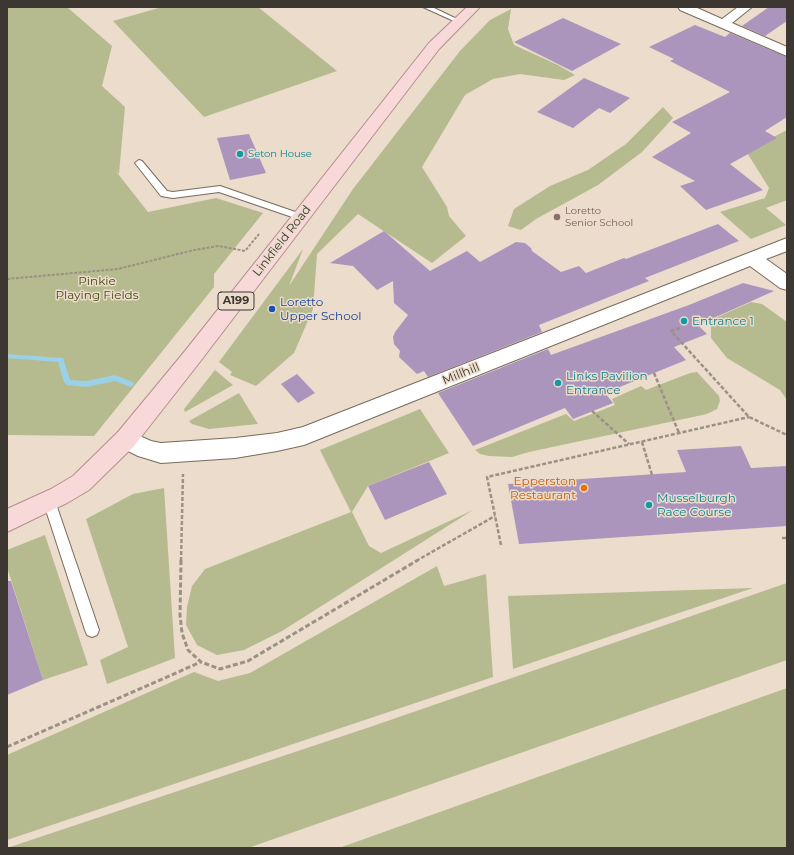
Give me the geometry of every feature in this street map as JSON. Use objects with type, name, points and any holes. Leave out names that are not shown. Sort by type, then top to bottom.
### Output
[{"type":"main road","name":"Linkfield Road","points":[[7,521],[49,501],[81,483],[126,439],[192,357],[434,46],[458,20],[474,7]]},
{"type":"street","points":[[684,7],[787,52]]},
{"type":"street","points":[[722,24],[746,7]]},
{"type":"street","name":"Millhill","points":[[126,439],[146,449],[161,453],[235,448],[277,442],[304,436],[634,304],[753,259],[787,244]]},
{"type":"street","points":[[753,259],[787,283]]},
{"type":"lane","points":[[426,7],[458,20]]},
{"type":"lane","points":[[139,163],[164,194],[173,195],[220,189],[301,217]]},
{"type":"lane","points":[[49,501],[92,630]]},
{"type":"path","points":[[7,279],[118,269],[194,250],[219,246],[245,251],[280,209]]},
{"type":"path","points":[[680,328],[671,331],[749,417],[787,435]]},
{"type":"path","points":[[654,373],[679,433]]},
{"type":"path","points":[[592,411],[630,444]]},
{"type":"path","points":[[501,545],[487,477],[749,417]]},
{"type":"path","points":[[642,442],[652,475]]},
{"type":"path","points":[[184,483],[180,615],[182,633],[188,650],[201,662],[220,668],[248,661],[495,516]]},
{"type":"path","points":[[782,538],[787,538]]},
{"type":"path","points":[[7,747],[201,662]]},
{"type":"green space","name":"Pinkie Playing Fields","points":[[7,7],[67,7],[112,46],[102,86],[125,107],[119,174],[115,170],[148,212],[216,198],[263,213],[214,274],[214,287],[94,436],[7,435]]},
{"type":"green space","points":[[162,7],[258,7],[337,71],[204,117],[113,21]]},
{"type":"green space","points":[[511,9],[508,29],[514,45],[558,65],[575,75],[564,80],[520,74],[493,79],[465,95],[422,167],[447,207],[449,216],[466,236],[432,263],[358,214],[317,254],[313,309],[294,353],[256,386],[230,375],[232,372],[219,362],[303,249],[289,286],[353,189],[460,51],[490,20]]},
{"type":"green space","points":[[663,107],[673,118],[642,152],[598,185],[536,219],[521,230],[508,226],[514,209],[550,186],[588,170],[626,144]]},
{"type":"green space","points":[[787,130],[787,200],[766,208],[786,225],[751,239],[720,212],[765,198],[769,188],[746,151]]},
{"type":"green space","points":[[751,302],[762,304],[787,322],[787,400],[780,390],[727,358],[711,338],[711,320]]},
{"type":"green space","points":[[215,370],[233,385],[185,412],[184,409]]},
{"type":"green space","points":[[697,372],[719,396],[720,401],[717,409],[707,414],[529,452],[512,457],[489,456],[480,454],[475,450],[566,414],[574,421],[615,405],[612,399],[641,386],[646,390],[690,373]]},
{"type":"green space","points":[[239,393],[258,424],[209,429],[192,424],[189,421]]},
{"type":"green space","points":[[420,409],[449,453],[368,486],[352,512],[369,546],[381,553],[473,510],[282,631],[244,650],[217,655],[197,645],[186,625],[187,607],[192,586],[205,569],[351,512],[320,450]]},
{"type":"green space","points":[[164,488],[175,658],[107,684],[100,660],[128,647],[86,519],[133,494]]},
{"type":"green space","points":[[45,535],[88,665],[43,680],[7,567],[7,550]]},
{"type":"green space","points":[[437,566],[444,586],[486,574],[493,677],[7,840],[7,755],[194,672],[218,681],[250,673]]},
{"type":"green space","points":[[787,583],[787,660],[248,848],[7,848],[370,727]]},
{"type":"green space","points":[[753,588],[513,669],[508,596]]},
{"type":"green space","points":[[787,688],[787,848],[339,848]]},
{"type":"building","points":[[769,7],[787,7],[787,21],[765,36],[742,26]]},
{"type":"building","points":[[563,18],[621,44],[572,71],[514,42]]},
{"type":"building","points":[[695,25],[725,37],[730,33],[787,57],[787,117],[765,131],[777,138],[730,164],[763,190],[706,210],[680,186],[695,181],[652,157],[691,133],[672,122],[730,92],[670,61],[674,59],[649,47]]},
{"type":"building","points":[[584,78],[630,98],[610,113],[599,108],[573,128],[537,112]]},
{"type":"building","points":[[249,134],[266,173],[230,180],[217,138]]},
{"type":"building","points":[[718,224],[739,241],[645,278],[649,281],[539,325],[542,332],[428,377],[424,371],[417,374],[399,357],[400,351],[394,344],[393,337],[395,332],[408,315],[394,303],[393,281],[377,290],[353,266],[330,263],[384,231],[430,271],[467,251],[480,262],[516,242],[525,243],[531,248],[532,251],[561,272],[579,266],[586,273]]},
{"type":"building","name":"Links Pavilion Entrance","points":[[743,283],[774,291],[698,325],[707,334],[674,347],[686,360],[605,393],[613,403],[573,419],[565,408],[473,446],[438,393],[548,349],[551,355],[689,305]]},
{"type":"building","points":[[297,374],[315,393],[298,403],[281,384]]},
{"type":"building","name":"Musselburgh Race Course","points":[[741,446],[751,468],[787,466],[787,526],[519,544],[508,484],[686,472],[677,450]]},
{"type":"building","points":[[429,462],[447,494],[385,520],[368,486]]},
{"type":"building","points":[[7,581],[11,581],[43,680],[7,695]]},
{"type":"waterway","points":[[7,356],[61,360],[67,382],[86,384],[115,378],[131,384]]},
{"type":"place","name":"Seton House","points":[[240,154]]},
{"type":"place","name":"Loretto Senior School","points":[[557,217]]},
{"type":"place","name":"Loretto Upper School","points":[[272,309]]},
{"type":"place","name":"Entrance 1","points":[[684,321]]},
{"type":"place","name":"Links Pavilion Entrance","points":[[558,383]]},
{"type":"place","name":"Epperston Restaurant","points":[[584,488]]},
{"type":"place","name":"Musselburgh Race Course","points":[[649,505]]}]
